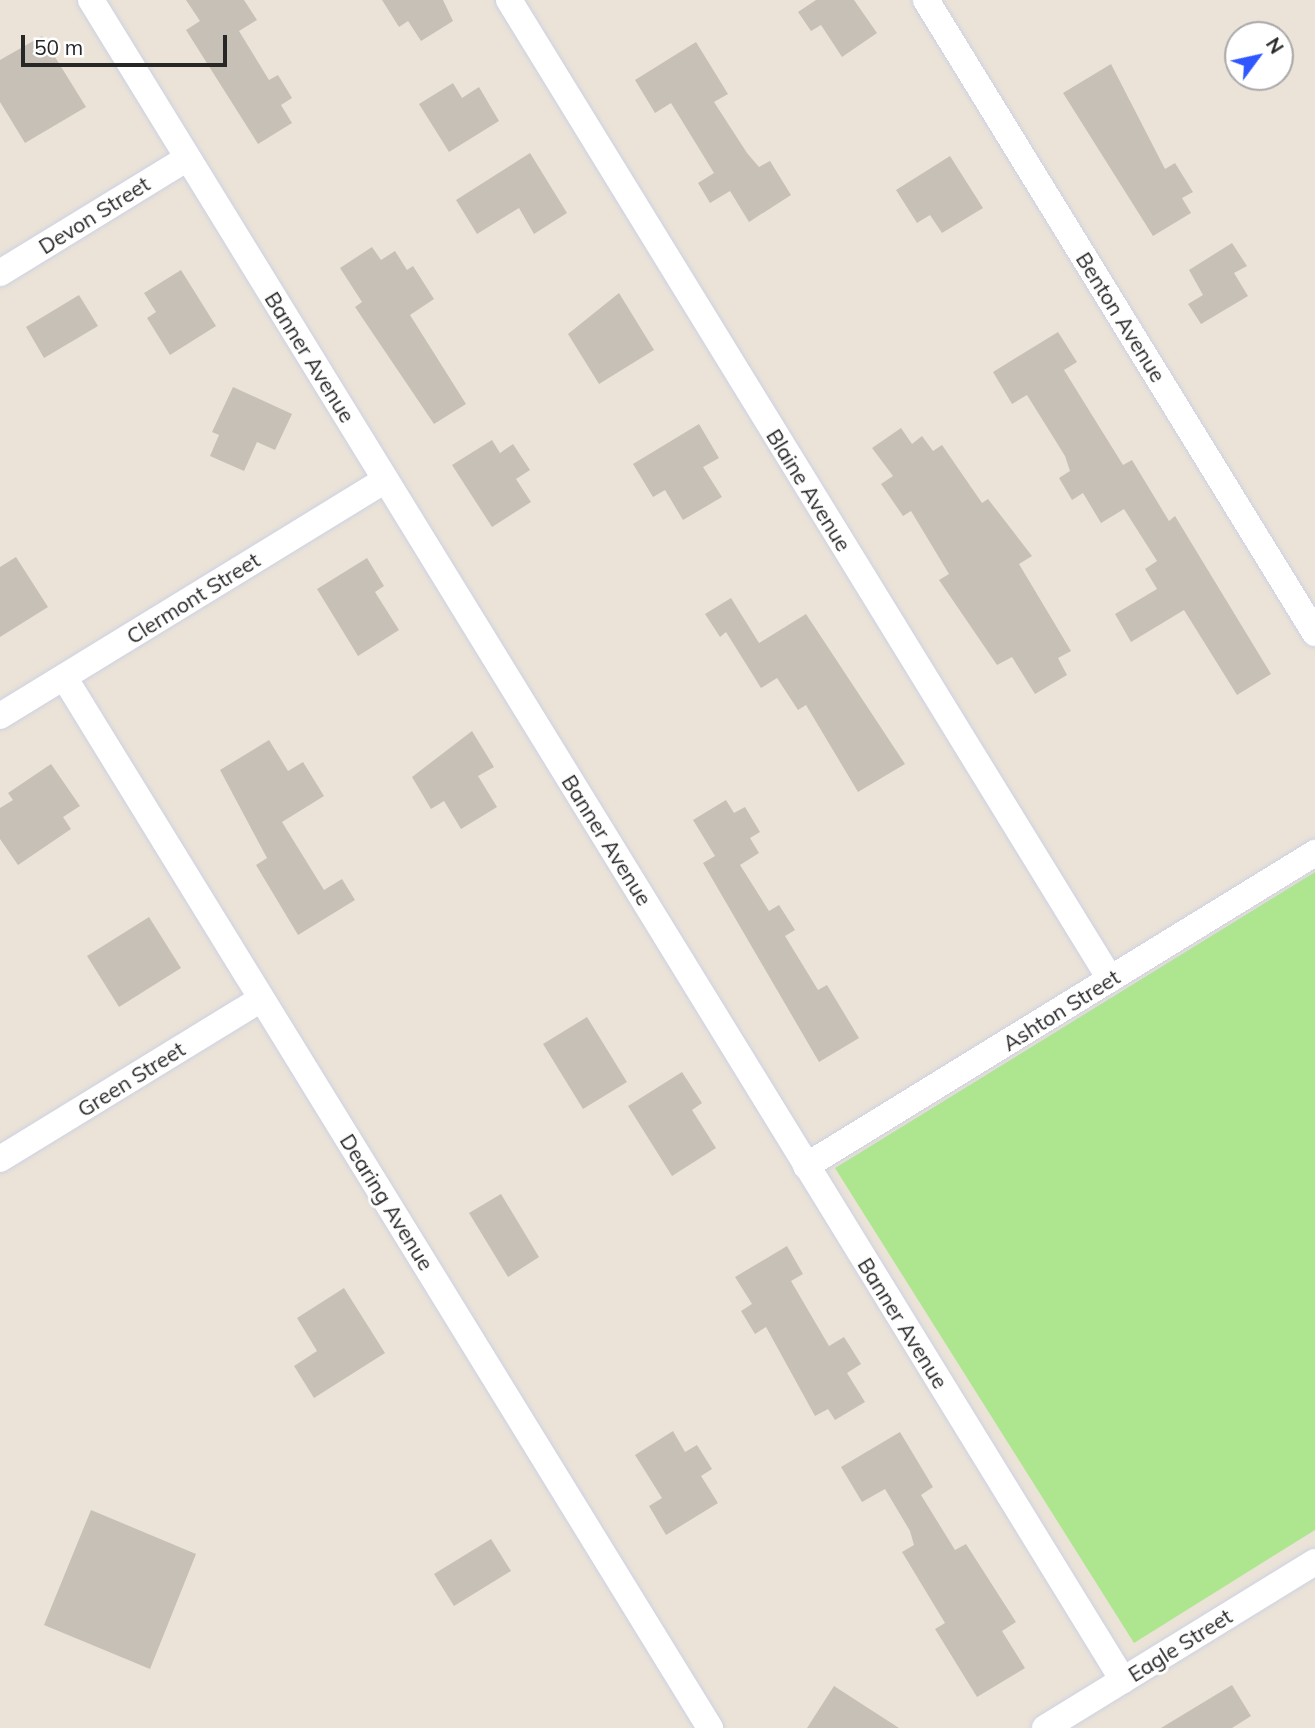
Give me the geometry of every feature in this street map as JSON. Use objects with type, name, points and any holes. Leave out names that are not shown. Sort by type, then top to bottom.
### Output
[{"type":"street","name":"Banner Avenue","points":[[91,0],[1123,1680]]},
{"type":"street","name":"Blaine Avenue","points":[[509,0],[1110,979]]},
{"type":"street","name":"Benton Avenue","points":[[926,0],[1315,633]]},
{"type":"street","name":"Devon Street","points":[[0,273],[188,158]]},
{"type":"street","name":"Clermont Street","points":[[0,716],[385,480]]},
{"type":"street","name":"Dearing Avenue","points":[[64,677],[710,1728]]},
{"type":"street","name":"Ashton Street","points":[[806,1166],[1315,853]]},
{"type":"street","name":"Green Street","points":[[0,1159],[261,999]]},
{"type":"street","name":"Eagle Street","points":[[1045,1728],[1315,1562]]},
{"type":"green space","points":[[1315,872],[1315,1530],[1134,1643],[835,1168]]},
{"type":"building","points":[[186,0],[244,0],[257,20],[239,31],[269,80],[278,75],[292,98],[281,105],[292,123],[258,144],[186,30],[200,21]]},
{"type":"building","points":[[382,0],[443,0],[453,21],[421,41],[408,21],[399,27]]},
{"type":"building","points":[[816,0],[854,0],[877,33],[842,57],[821,25],[811,31],[798,12]]},
{"type":"building","points":[[42,36],[86,107],[25,143],[0,102],[0,60]]},
{"type":"building","points":[[696,42],[728,94],[714,102],[747,153],[759,167],[770,161],[791,195],[749,222],[730,191],[710,203],[698,183],[714,173],[671,103],[655,113],[635,80]]},
{"type":"building","points":[[1111,64],[1165,169],[1175,163],[1193,192],[1182,198],[1191,213],[1153,236],[1063,93]]},
{"type":"building","points":[[453,83],[462,98],[479,87],[499,121],[449,152],[419,104]]},
{"type":"building","points":[[530,153],[567,213],[534,234],[519,208],[477,234],[456,200]]},
{"type":"building","points":[[950,156],[983,208],[942,233],[930,215],[917,223],[896,190]]},
{"type":"building","points":[[1232,243],[1247,266],[1234,273],[1248,296],[1201,324],[1188,304],[1203,295],[1189,270]]},
{"type":"building","points":[[372,247],[381,260],[395,251],[407,270],[413,266],[434,299],[410,315],[466,404],[434,424],[355,307],[362,302],[340,268]]},
{"type":"building","points":[[181,270],[216,326],[170,355],[147,318],[156,312],[144,293]]},
{"type":"building","points":[[619,293],[654,350],[599,384],[568,334]]},
{"type":"building","points":[[79,295],[98,326],[44,358],[26,327]]},
{"type":"building","points":[[1058,332],[1077,362],[1064,370],[1123,465],[1132,460],[1169,521],[1175,516],[1271,674],[1237,695],[1184,610],[1131,642],[1115,614],[1157,589],[1145,569],[1157,561],[1124,509],[1101,523],[1083,493],[1072,500],[1059,478],[1070,471],[1065,456],[1027,395],[1012,404],[993,372]]},
{"type":"building","points":[[233,387],[292,414],[275,450],[257,442],[244,471],[210,456],[219,435],[212,432]]},
{"type":"building","points":[[699,424],[719,458],[703,467],[722,497],[683,520],[665,490],[653,497],[633,464]]},
{"type":"building","points":[[901,428],[912,444],[922,436],[933,451],[942,445],[982,503],[988,499],[1032,556],[1019,564],[1071,651],[1058,658],[1067,675],[1035,694],[1012,657],[997,665],[939,580],[949,574],[911,511],[903,516],[881,484],[893,476],[872,448]]},
{"type":"building","points":[[492,440],[500,453],[513,444],[530,470],[516,479],[531,502],[492,527],[452,465]]},
{"type":"building","points":[[16,557],[48,607],[0,637],[0,567]]},
{"type":"building","points":[[367,558],[384,586],[375,592],[399,630],[358,656],[317,589]]},
{"type":"building","points":[[731,598],[759,643],[806,614],[905,764],[858,792],[806,705],[798,710],[777,678],[761,688],[726,632],[720,637],[705,614]]},
{"type":"building","points":[[472,731],[494,767],[478,776],[497,807],[461,829],[444,801],[431,809],[412,777]]},
{"type":"building","points":[[269,740],[288,771],[303,762],[324,796],[282,822],[324,890],[342,879],[355,900],[298,935],[256,865],[267,858],[220,770]]},
{"type":"building","points":[[51,764],[80,806],[63,817],[71,829],[18,865],[0,839],[0,808],[13,800],[8,793]]},
{"type":"building","points":[[726,800],[734,813],[745,807],[760,832],[750,838],[759,853],[740,865],[769,911],[779,905],[795,930],[785,936],[818,990],[827,985],[859,1038],[819,1062],[703,863],[715,856],[693,820]]},
{"type":"building","points":[[149,917],[181,968],[119,1007],[87,956]]},
{"type":"building","points":[[587,1017],[627,1082],[583,1109],[543,1044]]},
{"type":"building","points":[[682,1072],[702,1103],[692,1110],[716,1148],[672,1176],[628,1106]]},
{"type":"building","points":[[501,1194],[539,1257],[508,1277],[469,1213]]},
{"type":"building","points":[[787,1246],[803,1274],[791,1281],[829,1346],[844,1337],[861,1364],[847,1373],[865,1402],[835,1420],[828,1409],[815,1416],[766,1327],[755,1334],[741,1311],[752,1304],[735,1277]]},
{"type":"building","points":[[344,1288],[385,1353],[314,1398],[294,1366],[317,1351],[297,1318]]},
{"type":"building","points":[[673,1431],[685,1452],[697,1445],[712,1469],[701,1476],[718,1503],[666,1535],[649,1506],[662,1498],[635,1455]]},
{"type":"building","points":[[900,1432],[933,1487],[921,1495],[955,1550],[966,1544],[1016,1622],[1002,1631],[1025,1668],[977,1697],[935,1629],[945,1623],[902,1552],[914,1545],[910,1531],[885,1489],[862,1502],[841,1467]]},
{"type":"building","points":[[91,1510],[196,1554],[150,1669],[44,1625]]},
{"type":"building","points":[[491,1539],[511,1571],[454,1606],[434,1574]]},
{"type":"building","points":[[1232,1685],[1251,1716],[1232,1728],[1161,1728]]},
{"type":"building","points":[[834,1686],[899,1728],[807,1728]]}]
